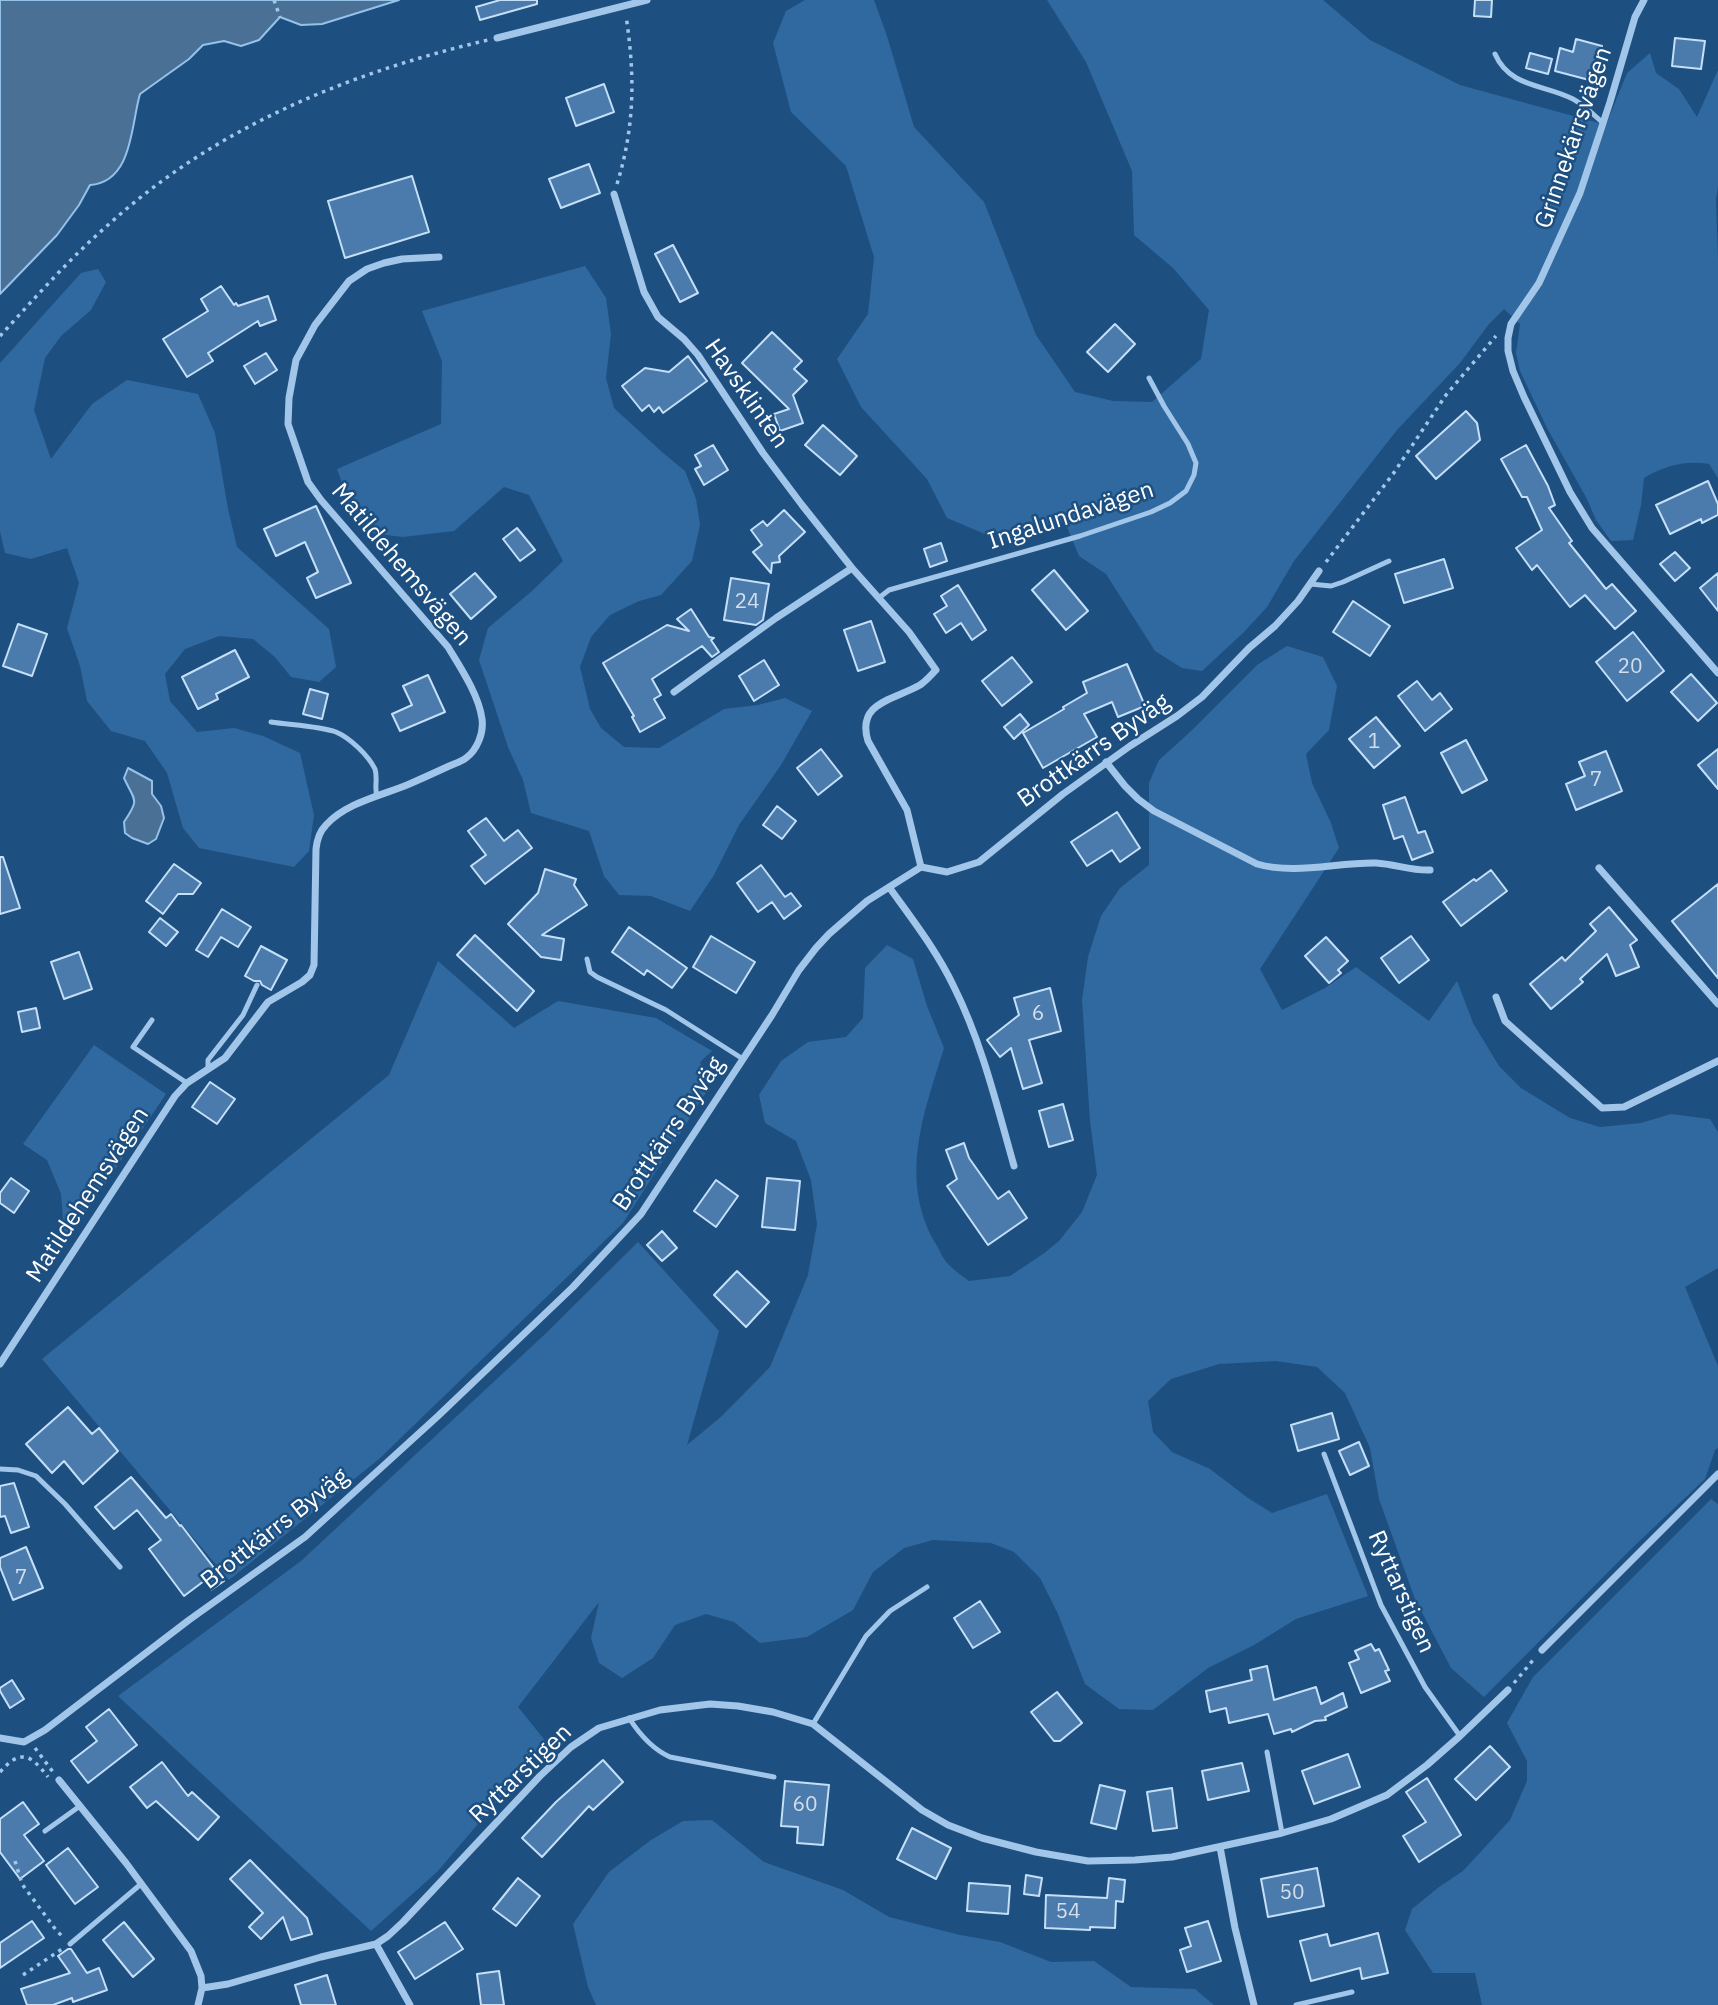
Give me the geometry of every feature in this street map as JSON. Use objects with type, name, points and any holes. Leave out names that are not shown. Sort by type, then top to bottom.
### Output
[{"type":"street","points":[[496,38],[647,0]]},
{"type":"street","name":"Grinnekärrsvägen","points":[[1511,324],[1539,283],[1580,193],[1635,17],[1644,0]]},
{"type":"street","name":"Havsklinten","points":[[614,194],[644,292],[658,317],[698,355],[802,505],[852,568],[909,632],[936,670],[922,684],[870,710],[865,730],[868,741],[907,810],[921,867]]},
{"type":"street","name":"Matildehemsvägen","points":[[0,1364],[176,1096],[187,1083],[225,1058],[268,1002],[310,975],[313,965],[316,849],[318,837],[325,826],[337,815],[467,757],[482,733],[478,705],[448,647],[308,482],[288,424],[289,398],[296,360],[316,325],[349,281],[367,269],[384,263],[439,257]]},
{"type":"street","points":[[1511,324],[1508,351],[1513,371],[1570,492],[1592,528],[1718,673]]},
{"type":"street","points":[[674,692],[776,618],[852,568]]},
{"type":"street","name":"Brottkärrs Byväg","points":[[0,1738],[24,1742],[45,1730],[189,1620],[305,1537],[573,1287],[641,1214],[799,970],[829,934],[867,901],[921,867],[947,872],[979,862],[1030,818],[1106,762],[1177,716],[1202,697],[1249,648],[1275,626],[1298,601],[1319,571]]},
{"type":"street","points":[[1106,762],[1125,786],[1154,811],[1257,864],[1287,868],[1390,863],[1430,870]]},
{"type":"street","points":[[1599,868],[1718,1004]]},
{"type":"street","points":[[889,887],[954,985],[980,1050],[1014,1167]]},
{"type":"street","points":[[1496,997],[1505,1021],[1602,1108],[1624,1107],[1718,1061]]},
{"type":"street","points":[[1542,1650],[1718,1474]]},
{"type":"street","name":"Ryttarstigen","points":[[202,1988],[376,1944],[403,1922],[570,1747],[599,1728],[660,1710],[710,1704],[738,1706],[773,1712],[813,1724],[922,1810],[948,1825],[982,1838],[1036,1852],[1088,1861],[1156,1859],[1282,1833],[1331,1819],[1387,1795],[1427,1765],[1507,1690]]},
{"type":"street","points":[[55,1781],[80,1806],[191,1951],[201,1976],[202,1988],[198,2005]]},
{"type":"street","points":[[1220,1847],[1235,1928],[1254,2005]]},
{"type":"street","points":[[376,1944],[410,2005]]},
{"type":"lane","points":[[1495,54],[1500,66],[1509,74],[1525,83],[1571,98],[1603,123]]},
{"type":"lane","name":"Ingalundavägen","points":[[880,597],[889,590],[1092,532],[1151,512],[1186,491],[1194,475],[1196,463],[1188,444],[1149,378]]},
{"type":"lane","points":[[1310,584],[1331,586],[1389,561]]},
{"type":"lane","points":[[271,722],[337,733],[347,738],[375,771],[377,796]]},
{"type":"lane","points":[[587,959],[590,972],[597,977],[666,1010],[743,1059]]},
{"type":"lane","points":[[208,1069],[208,1060],[243,1015],[257,985]]},
{"type":"lane","points":[[152,1020],[133,1046],[187,1083]]},
{"type":"lane","name":"Ryttarstigen","points":[[1324,1454],[1381,1605],[1424,1687],[1460,1736]]},
{"type":"lane","points":[[0,1469],[18,1470],[36,1476],[65,1504],[120,1567]]},
{"type":"lane","points":[[813,1724],[866,1636],[890,1611],[927,1587]]},
{"type":"lane","points":[[629,1718],[643,1738],[657,1751],[670,1757],[774,1777]]},
{"type":"lane","points":[[1267,1752],[1282,1833]]},
{"type":"lane","points":[[45,1831],[80,1806]]},
{"type":"lane","points":[[70,1944],[141,1884]]},
{"type":"lane","points":[[1296,2005],[1352,1992]]},
{"type":"path","points":[[274,0],[280,17]]},
{"type":"path","points":[[614,194],[628,140],[633,98],[633,72],[624,7]]},
{"type":"path","points":[[0,336],[71,260],[110,223],[201,154],[255,122],[349,80],[400,63],[496,38]]},
{"type":"path","points":[[1319,571],[1393,474],[1446,395],[1489,341],[1511,324]]},
{"type":"path","points":[[1507,1690],[1542,1650]]},
{"type":"path","points":[[40,1754],[55,1781]]},
{"type":"path","points":[[0,1772],[10,1761],[27,1757],[36,1761],[55,1781]]},
{"type":"path","points":[[15,1861],[22,1884],[56,1930],[70,1944],[23,1975]]},
{"type":"shaded area","points":[[0,0],[399,0],[322,24],[301,25],[280,17],[259,40],[241,46],[224,41],[203,45],[189,59],[140,94],[128,150],[115,174],[90,185],[57,235],[0,294]]},
{"type":"shaded area","points":[[805,0],[874,0],[914,127],[984,202],[1036,335],[1075,392],[1113,401],[1152,402],[1201,359],[1209,310],[1173,268],[1134,235],[1132,171],[1086,62],[1047,0],[1323,0],[1370,40],[1460,85],[1606,125],[1627,73],[1650,53],[1656,73],[1679,89],[1697,117],[1718,70],[1718,478],[1709,464],[1692,463],[1667,467],[1644,478],[1633,540],[1611,541],[1596,520],[1520,371],[1516,353],[1520,324],[1504,309],[1489,324],[1460,363],[1397,430],[1294,561],[1267,607],[1202,671],[1182,668],[1155,651],[1106,574],[1079,556],[1065,522],[985,534],[947,518],[927,479],[861,407],[837,359],[868,314],[874,257],[846,166],[791,112],[773,43],[786,11]]},
{"type":"shaded area","points":[[585,266],[606,298],[611,334],[606,378],[614,408],[685,471],[696,499],[700,525],[692,561],[661,595],[639,601],[610,615],[591,637],[580,667],[590,709],[601,728],[624,747],[659,748],[724,709],[785,698],[812,711],[781,765],[739,825],[714,875],[690,911],[651,896],[619,895],[604,876],[589,831],[531,813],[523,780],[508,747],[479,660],[488,628],[563,561],[529,495],[504,487],[454,531],[403,537],[370,533],[352,512],[337,469],[441,424],[442,361],[422,311]]},
{"type":"shaded area","points":[[98,269],[106,282],[91,310],[61,336],[45,358],[34,410],[51,459],[92,404],[127,380],[198,394],[215,433],[237,547],[329,629],[336,667],[319,682],[291,677],[275,657],[253,639],[219,636],[185,649],[165,674],[170,701],[197,732],[234,728],[263,736],[300,753],[314,815],[309,851],[294,867],[199,848],[183,828],[167,773],[145,741],[111,731],[87,701],[80,666],[67,628],[79,583],[67,548],[31,559],[5,553],[0,531],[0,363],[81,273]]},
{"type":"shaded area","points":[[1287,646],[1323,657],[1337,686],[1329,730],[1306,754],[1312,783],[1331,823],[1339,848],[1260,969],[1282,1010],[1325,988],[1356,967],[1429,1021],[1457,981],[1473,1023],[1499,1066],[1521,1088],[1570,1118],[1600,1127],[1641,1123],[1671,1114],[1710,1119],[1718,1132],[1718,1268],[1685,1287],[1718,1366],[1718,1448],[1705,1479],[1629,1551],[1484,1697],[1451,1668],[1415,1599],[1379,1499],[1370,1448],[1345,1393],[1317,1367],[1276,1361],[1219,1364],[1171,1379],[1148,1401],[1153,1432],[1172,1452],[1210,1469],[1272,1513],[1327,1494],[1368,1596],[1296,1619],[1254,1645],[1208,1668],[1153,1710],[1119,1709],[1085,1684],[1058,1614],[1040,1578],[1014,1552],[991,1543],[933,1540],[904,1548],[873,1572],[853,1610],[807,1637],[760,1643],[734,1622],[706,1614],[675,1625],[653,1658],[622,1678],[599,1663],[591,1638],[599,1602],[518,1707],[547,1743],[437,1872],[371,1931],[118,1696],[301,1561],[543,1336],[638,1242],[719,1331],[687,1445],[722,1416],[770,1367],[808,1275],[817,1224],[811,1180],[796,1141],[765,1123],[759,1095],[781,1061],[808,1042],[846,1037],[863,1018],[865,968],[887,945],[913,959],[927,1006],[944,1048],[923,1120],[917,1169],[918,1193],[924,1217],[942,1256],[969,1281],[1010,1276],[1059,1241],[1082,1212],[1097,1175],[1090,1121],[1082,1000],[1088,957],[1101,916],[1120,888],[1149,865],[1149,783],[1159,760],[1257,665]]},
{"type":"shaded area","points":[[128,768],[152,781],[152,794],[161,806],[164,818],[156,839],[148,844],[125,833],[124,822],[134,804],[124,778]]},
{"type":"shaded area","points":[[438,961],[514,1028],[558,1001],[656,1018],[712,1051],[700,1062],[709,1088],[623,1223],[379,1459],[229,1580],[42,1359],[389,1075]]},
{"type":"shaded area","points":[[94,1045],[166,1094],[65,1243],[61,1194],[47,1160],[23,1144]]},
{"type":"shaded area","points":[[1711,1499],[1718,1504],[1718,2005],[1482,2005],[1475,1973],[1433,1973],[1405,1930],[1412,1909],[1463,1871],[1510,1820],[1527,1781],[1527,1761],[1507,1723],[1533,1677]]},
{"type":"shaded area","points":[[712,1820],[764,1862],[843,1890],[889,1917],[1000,1942],[1051,1962],[1094,1961],[1131,1987],[1195,1989],[1214,2005],[596,2005],[588,1987],[573,1924],[609,1872],[651,1840],[683,1821]]},
{"type":"building","points":[[500,0],[537,0],[537,4],[480,20],[476,7]]},
{"type":"building","points":[[1475,0],[1492,0],[1491,17],[1474,16]]},
{"type":"building","points":[[1675,38],[1705,41],[1701,69],[1672,66]]},
{"type":"building","points":[[1576,39],[1602,46],[1593,81],[1555,71],[1560,48],[1573,52]]},
{"type":"building","points":[[1530,53],[1552,59],[1548,74],[1526,68]]},
{"type":"building","points":[[604,84],[614,112],[576,126],[566,98]]},
{"type":"building","points":[[589,164],[600,193],[561,208],[549,179]]},
{"type":"building","points":[[412,176],[429,232],[345,258],[328,201]]},
{"type":"building","points":[[673,245],[698,293],[680,302],[655,254]]},
{"type":"building","points":[[221,286],[234,305],[236,303],[238,306],[268,296],[276,320],[260,326],[258,321],[208,353],[213,361],[187,377],[163,339],[208,311],[201,299]]},
{"type":"building","points":[[1115,324],[1135,344],[1108,372],[1087,352]]},
{"type":"building","points":[[772,332],[802,361],[794,369],[807,381],[793,395],[803,423],[780,431],[774,414],[789,409],[742,363]]},
{"type":"building","points":[[266,353],[277,370],[255,384],[244,366]]},
{"type":"building","points":[[688,356],[707,381],[663,413],[659,407],[654,412],[649,405],[642,411],[622,386],[645,368],[669,372]]},
{"type":"building","points":[[1466,411],[1477,423],[1480,440],[1436,479],[1416,456]]},
{"type":"building","points":[[823,425],[857,456],[840,475],[805,445]]},
{"type":"building","points":[[713,445],[728,470],[704,485],[695,469],[701,466],[695,455]]},
{"type":"building","points":[[1526,445],[1555,505],[1549,508],[1572,541],[1569,543],[1606,589],[1612,584],[1636,611],[1615,629],[1585,595],[1570,607],[1537,565],[1532,570],[1516,548],[1542,530],[1527,497],[1522,497],[1501,459]]},
{"type":"building","points":[[1708,481],[1718,504],[1718,515],[1702,523],[1701,519],[1670,534],[1656,505]]},
{"type":"building","points":[[316,506],[351,583],[316,598],[307,578],[318,572],[305,542],[276,556],[264,529]]},
{"type":"building","points":[[784,510],[805,532],[779,556],[780,562],[772,563],[771,573],[753,552],[762,545],[751,530],[763,521],[767,526]]},
{"type":"building","points":[[517,528],[535,550],[520,561],[503,539]]},
{"type":"building","points":[[941,543],[947,561],[930,567],[924,549]]},
{"type":"building","points":[[1675,552],[1690,568],[1675,581],[1660,564]]},
{"type":"building","points":[[1444,559],[1453,588],[1404,603],[1395,574]]},
{"type":"building","points":[[1054,570],[1088,611],[1066,630],[1032,590]]},
{"type":"building","points":[[475,573],[496,597],[471,619],[450,594]]},
{"type":"building","points":[[1718,573],[1718,611],[1700,588]]},
{"type":"building","points":[[731,578],[769,584],[763,620],[756,625],[724,620]]},
{"type":"building","points":[[958,585],[986,630],[972,640],[961,623],[946,633],[934,614],[947,606],[941,596]]},
{"type":"building","points":[[1353,601],[1390,626],[1370,656],[1333,632]]},
{"type":"building","points":[[691,609],[709,637],[714,638],[711,640],[719,652],[712,657],[702,646],[652,679],[661,695],[654,699],[665,718],[640,732],[632,717],[634,716],[603,663],[667,625],[689,631],[677,619]]},
{"type":"building","points":[[871,621],[885,662],[858,671],[844,630]]},
{"type":"building","points":[[18,624],[47,634],[32,676],[3,666]]},
{"type":"building","points":[[1633,632],[1664,671],[1627,701],[1596,662]]},
{"type":"building","points":[[235,650],[249,677],[216,694],[218,699],[198,709],[182,677]]},
{"type":"building","points":[[1012,657],[1032,682],[1002,706],[982,681]]},
{"type":"building","points":[[764,660],[779,685],[754,701],[739,676]]},
{"type":"building","points":[[1127,664],[1145,706],[1118,717],[1112,702],[1084,714],[1097,737],[1043,768],[1023,733],[1087,693],[1083,682]]},
{"type":"building","points":[[1691,674],[1717,703],[1698,721],[1671,692]]},
{"type":"building","points":[[428,675],[445,712],[400,731],[392,714],[412,705],[403,686]]},
{"type":"building","points":[[1417,681],[1432,700],[1440,693],[1452,709],[1425,731],[1398,696]]},
{"type":"building","points":[[310,689],[328,694],[322,719],[303,714]]},
{"type":"building","points":[[1020,714],[1029,725],[1014,739],[1004,727]]},
{"type":"building","points":[[1376,717],[1400,746],[1374,768],[1349,739]]},
{"type":"building","points":[[1466,740],[1487,780],[1462,793],[1441,753]]},
{"type":"building","points":[[821,749],[842,776],[818,795],[797,768]]},
{"type":"building","points":[[1718,749],[1718,789],[1698,765]]},
{"type":"building","points":[[1606,751],[1622,791],[1576,810],[1566,784],[1585,776],[1579,762]]},
{"type":"building","points":[[1405,797],[1418,833],[1425,831],[1433,852],[1412,860],[1403,836],[1394,839],[1383,805]]},
{"type":"building","points":[[777,806],[796,821],[782,839],[763,825]]},
{"type":"building","points":[[1117,812],[1140,848],[1120,862],[1112,850],[1087,866],[1071,842]]},
{"type":"building","points":[[486,818],[504,841],[518,830],[532,848],[485,884],[471,866],[486,855],[468,831]]},
{"type":"building","points":[[0,857],[3,857],[20,908],[0,914]]},
{"type":"building","points":[[174,864],[201,883],[193,894],[178,894],[163,914],[146,901]]},
{"type":"building","points":[[761,865],[785,897],[791,893],[801,906],[784,919],[772,902],[758,912],[737,883]]},
{"type":"building","points":[[545,869],[576,879],[574,885],[587,905],[542,935],[564,939],[561,960],[541,957],[508,924],[538,893]]},
{"type":"building","points":[[1491,870],[1507,891],[1461,926],[1443,902]]},
{"type":"building","points":[[1718,884],[1718,978],[1672,921]]},
{"type":"building","points":[[1609,907],[1637,940],[1630,945],[1639,967],[1616,976],[1607,954],[1580,979],[1583,982],[1551,1009],[1530,984],[1562,957],[1565,961],[1596,931],[1590,924]]},
{"type":"building","points":[[222,909],[251,927],[238,947],[221,937],[208,957],[196,950]]},
{"type":"building","points":[[160,918],[178,932],[166,946],[149,932]]},
{"type":"building","points":[[629,927],[687,968],[672,988],[647,970],[644,975],[612,952]]},
{"type":"building","points":[[475,935],[534,991],[517,1011],[457,955]]},
{"type":"building","points":[[711,936],[755,962],[736,993],[693,967]]},
{"type":"building","points":[[1411,936],[1429,960],[1399,983],[1381,958]]},
{"type":"building","points":[[1326,937],[1348,961],[1338,970],[1341,973],[1329,983],[1305,956]]},
{"type":"building","points":[[261,946],[287,960],[271,990],[260,981],[245,976]]},
{"type":"building","points":[[79,952],[92,989],[64,999],[51,962]]},
{"type":"building","points":[[1050,988],[1061,1031],[1029,1040],[1042,1083],[1023,1089],[1011,1048],[1000,1057],[987,1040],[1019,1015],[1014,998]]},
{"type":"building","points":[[36,1008],[40,1028],[22,1032],[18,1012]]},
{"type":"building","points":[[210,1082],[235,1099],[217,1124],[192,1107]]},
{"type":"building","points":[[1063,1104],[1073,1140],[1049,1147],[1039,1111]]},
{"type":"building","points":[[964,1143],[969,1158],[998,1199],[1009,1191],[1027,1218],[988,1245],[947,1186],[957,1179],[946,1150]]},
{"type":"building","points":[[11,1178],[29,1191],[14,1213],[0,1203],[0,1193]]},
{"type":"building","points":[[767,1178],[800,1181],[795,1230],[762,1227]]},
{"type":"building","points":[[716,1180],[738,1196],[716,1227],[694,1211]]},
{"type":"building","points":[[662,1231],[677,1248],[662,1261],[647,1245]]},
{"type":"building","points":[[737,1271],[769,1302],[746,1327],[714,1295]]},
{"type":"building","points":[[68,1407],[92,1434],[99,1428],[118,1451],[83,1484],[64,1461],[52,1473],[26,1444]]},
{"type":"building","points":[[1332,1413],[1339,1439],[1298,1451],[1291,1425]]},
{"type":"building","points":[[1359,1442],[1369,1466],[1350,1475],[1339,1451]]},
{"type":"building","points":[[131,1477],[166,1518],[171,1514],[181,1525],[224,1581],[211,1590],[204,1581],[184,1596],[149,1549],[161,1540],[137,1510],[114,1529],[95,1507]]},
{"type":"building","points":[[14,1483],[29,1527],[11,1533],[5,1516],[0,1517],[0,1486]]},
{"type":"building","points":[[26,1547],[43,1588],[13,1600],[0,1567],[0,1558]]},
{"type":"building","points":[[980,1601],[1000,1632],[973,1648],[954,1618]]},
{"type":"building","points":[[1371,1644],[1375,1651],[1379,1649],[1389,1670],[1385,1671],[1390,1681],[1361,1693],[1349,1663],[1359,1659],[1355,1651]]},
{"type":"building","points":[[1267,1666],[1274,1700],[1316,1687],[1321,1704],[1343,1693],[1347,1707],[1325,1717],[1326,1720],[1315,1721],[1292,1732],[1291,1729],[1274,1734],[1268,1714],[1229,1723],[1226,1708],[1210,1712],[1206,1691],[1252,1680],[1250,1670]]},
{"type":"building","points":[[12,1680],[24,1699],[10,1708],[0,1688]]},
{"type":"building","points":[[1057,1692],[1082,1723],[1060,1741],[1054,1741],[1031,1712]]},
{"type":"building","points":[[109,1709],[137,1745],[88,1783],[71,1761],[97,1741],[86,1727]]},
{"type":"building","points":[[1490,1746],[1510,1767],[1476,1800],[1455,1779]]},
{"type":"building","points":[[1348,1754],[1360,1787],[1314,1804],[1302,1771]]},
{"type":"building","points":[[603,1760],[623,1782],[593,1810],[589,1806],[542,1857],[522,1838],[556,1802]]},
{"type":"building","points":[[162,1762],[188,1796],[192,1792],[219,1817],[198,1840],[156,1801],[147,1808],[130,1787]]},
{"type":"building","points":[[1242,1763],[1249,1791],[1208,1800],[1202,1771]]},
{"type":"building","points":[[1427,1778],[1461,1835],[1419,1862],[1403,1836],[1426,1822],[1406,1792]]},
{"type":"building","points":[[785,1781],[829,1785],[823,1845],[797,1843],[798,1827],[781,1826]]},
{"type":"building","points":[[1100,1785],[1125,1791],[1116,1829],[1091,1823]]},
{"type":"building","points":[[1172,1788],[1177,1828],[1153,1831],[1147,1792]]},
{"type":"building","points":[[23,1802],[39,1824],[24,1835],[44,1861],[20,1879],[0,1852],[0,1819]]},
{"type":"building","points":[[912,1828],[951,1848],[936,1879],[897,1859]]},
{"type":"building","points":[[68,1848],[98,1887],[75,1904],[46,1865]]},
{"type":"building","points":[[250,1860],[307,1918],[312,1934],[291,1940],[283,1917],[261,1939],[249,1927],[263,1913],[230,1879]]},
{"type":"building","points":[[1317,1868],[1324,1906],[1268,1917],[1261,1879]]},
{"type":"building","points":[[1026,1875],[1042,1878],[1039,1896],[1024,1894]]},
{"type":"building","points":[[518,1878],[540,1896],[516,1926],[493,1909]]},
{"type":"building","points":[[1109,1878],[1125,1880],[1123,1902],[1116,1901],[1115,1928],[1045,1928],[1046,1895],[1107,1898]]},
{"type":"building","points":[[969,1883],[1010,1886],[1008,1914],[967,1911]]},
{"type":"building","points":[[32,1921],[44,1938],[0,1968],[0,1943]]},
{"type":"building","points":[[1208,1921],[1221,1961],[1187,1972],[1180,1950],[1191,1946],[1185,1928]]},
{"type":"building","points":[[124,1922],[154,1959],[133,1977],[103,1940]]},
{"type":"building","points":[[445,1922],[463,1949],[415,1979],[398,1952]]},
{"type":"building","points":[[1378,1933],[1388,1973],[1362,1979],[1360,1968],[1311,1981],[1300,1941],[1327,1934],[1330,1946]]},
{"type":"building","points":[[71,1949],[87,1973],[99,1968],[107,1990],[73,2002],[72,1998],[53,2005],[27,2005],[21,1989],[70,1973],[58,1956]]},
{"type":"building","points":[[499,1971],[504,2005],[481,2005],[477,1974]]},
{"type":"building","points":[[327,1975],[336,2005],[301,2005],[295,1985]]}]
